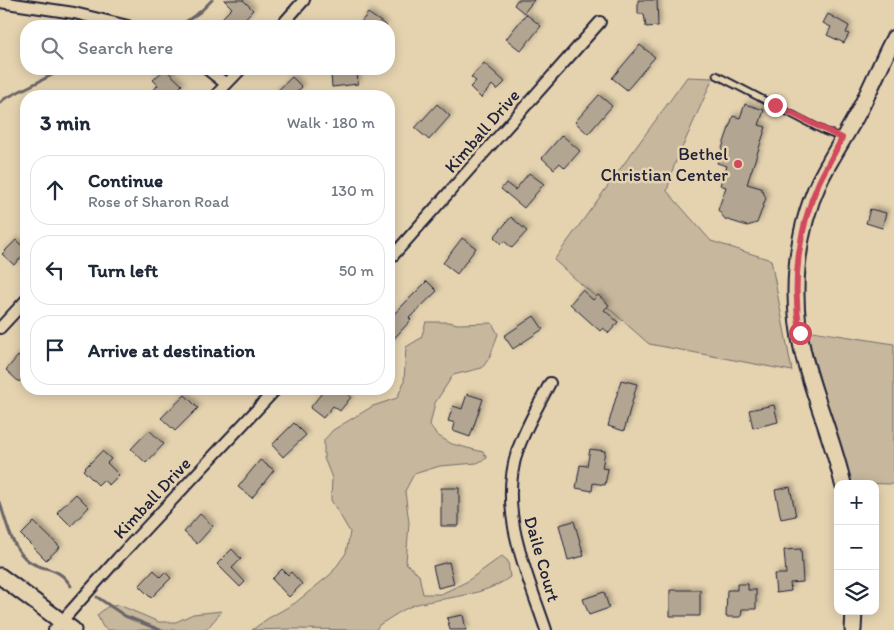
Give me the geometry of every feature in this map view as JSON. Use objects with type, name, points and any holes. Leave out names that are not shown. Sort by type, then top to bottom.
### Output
[{"type":"street","points":[[286,20],[304,0]]},
{"type":"street","points":[[0,2],[74,13],[103,20]]},
{"type":"street","name":"Kimball Drive","points":[[395,253],[600,22]]},
{"type":"street","points":[[842,480],[838,460],[803,353],[797,315],[798,262],[801,238],[811,202],[819,183],[842,138],[863,103],[894,38]]},
{"type":"street","points":[[215,75],[226,84]]},
{"type":"street","points":[[220,90],[235,75]]},
{"type":"street","points":[[0,328],[20,306]]},
{"type":"street","name":"Daile Court","points":[[546,630],[515,535],[510,502],[517,454],[527,428],[550,383]]},
{"type":"street","name":"Kimball Drive","points":[[63,627],[118,558],[270,395]]},
{"type":"street","points":[[0,576],[63,627]]},
{"type":"street","points":[[853,630],[854,615]]},
{"type":"lane","points":[[716,75],[824,131],[842,138]]},
{"type":"shaded area","points":[[687,77],[713,78],[674,166],[667,191],[711,241],[771,260],[792,371],[649,344],[554,260]]},
{"type":"shaded area","points":[[426,322],[458,324],[492,323],[498,334],[490,357],[482,368],[453,375],[435,403],[430,425],[437,435],[452,444],[483,452],[487,458],[477,463],[440,466],[414,474],[405,491],[409,523],[406,563],[419,575],[423,594],[441,594],[466,582],[502,556],[508,561],[510,577],[477,592],[417,604],[379,625],[376,630],[252,630],[295,603],[331,574],[346,553],[350,532],[331,500],[332,478],[324,458],[324,440],[333,430],[373,406],[397,398],[404,382],[406,347],[421,338]]},
{"type":"shaded area","points":[[806,330],[894,344],[894,484],[879,484],[879,480],[848,480]]},
{"type":"shaded area","points":[[119,605],[159,622],[176,622],[193,614],[222,611],[206,630],[107,630],[103,627],[97,615],[107,607]]},
{"type":"building","points":[[224,0],[243,0],[253,10],[244,20],[224,20],[222,18],[232,8]]},
{"type":"building","points":[[517,0],[534,0],[524,13],[514,5]]},
{"type":"building","points":[[638,0],[657,0],[658,26],[646,27],[644,14],[638,14]]},
{"type":"building","points":[[368,13],[378,20],[363,20]]},
{"type":"building","points":[[526,14],[541,26],[521,51],[506,39]]},
{"type":"building","points":[[828,14],[849,26],[846,33],[849,34],[844,43],[827,35],[831,27],[823,23]]},
{"type":"building","points":[[640,45],[655,57],[627,90],[612,78]]},
{"type":"building","points":[[484,63],[505,82],[497,90],[492,85],[481,98],[470,87],[476,81],[471,77]]},
{"type":"building","points":[[158,75],[171,75],[182,85],[177,90],[154,90],[158,85],[153,80]]},
{"type":"building","points":[[331,75],[357,75],[358,84],[332,87]]},
{"type":"building","points":[[292,77],[302,87],[299,90],[278,90]]},
{"type":"building","points":[[599,95],[612,106],[588,134],[575,122]]},
{"type":"building","points":[[437,104],[450,116],[429,140],[415,128]]},
{"type":"building","name":"Bethel Christian Center","points":[[745,104],[764,110],[759,125],[766,127],[747,184],[761,188],[766,198],[757,223],[747,226],[725,219],[718,210],[726,187],[720,185],[727,166],[717,163],[733,116],[740,118]]},
{"type":"building","points":[[562,135],[580,151],[565,168],[560,163],[554,169],[542,158]]},
{"type":"building","points":[[529,173],[544,184],[524,208],[501,189],[506,183],[515,190]]},
{"type":"building","points":[[870,209],[886,213],[882,228],[866,223]]},
{"type":"building","points":[[511,217],[527,231],[512,248],[504,241],[501,244],[494,237]]},
{"type":"building","points":[[462,238],[476,248],[457,274],[443,263]]},
{"type":"building","points":[[16,240],[20,244],[20,258],[14,265],[2,254]]},
{"type":"building","points":[[427,281],[437,291],[409,318],[411,320],[395,337],[395,313]]},
{"type":"building","points":[[582,290],[593,300],[598,295],[609,305],[604,310],[618,322],[609,333],[603,328],[600,331],[570,304]]},
{"type":"building","points":[[534,316],[543,329],[513,349],[504,336]]},
{"type":"building","points":[[18,356],[20,358],[19,382],[6,370]]},
{"type":"building","points":[[621,380],[637,384],[624,431],[608,426]]},
{"type":"building","points":[[467,394],[483,399],[470,437],[453,431],[455,423],[448,421],[453,406],[462,409]]},
{"type":"building","points":[[185,395],[198,408],[175,431],[161,418]]},
{"type":"building","points":[[320,395],[348,395],[351,397],[340,411],[333,406],[323,418],[310,408]]},
{"type":"building","points":[[774,405],[778,422],[753,428],[749,410]]},
{"type":"building","points":[[294,423],[306,435],[283,457],[272,445]]},
{"type":"building","points":[[149,430],[164,444],[146,463],[131,449]]},
{"type":"building","points":[[590,449],[605,451],[602,468],[608,469],[605,485],[593,483],[592,491],[576,488],[580,465],[587,466]]},
{"type":"building","points":[[102,451],[111,459],[107,463],[119,475],[109,485],[103,480],[98,485],[83,470]]},
{"type":"building","points":[[260,460],[274,470],[252,498],[238,487]]},
{"type":"building","points":[[790,487],[796,516],[781,519],[775,490]]},
{"type":"building","points":[[441,488],[459,488],[459,526],[441,526]]},
{"type":"building","points":[[76,494],[89,507],[71,526],[57,512]]},
{"type":"building","points":[[200,514],[213,526],[197,544],[184,532]]},
{"type":"building","points":[[574,521],[584,556],[568,560],[559,525]]},
{"type":"building","points":[[34,522],[60,547],[46,560],[21,535]]},
{"type":"building","points":[[232,549],[241,559],[232,568],[245,582],[240,587],[217,564]]},
{"type":"building","points":[[801,549],[803,582],[790,583],[791,591],[776,593],[774,574],[786,574],[784,550]]},
{"type":"building","points":[[449,562],[454,584],[438,588],[433,566]]},
{"type":"building","points":[[282,569],[288,575],[291,572],[302,584],[289,597],[272,579]]},
{"type":"building","points":[[154,570],[160,577],[165,572],[171,578],[151,598],[139,586]]},
{"type":"building","points":[[737,584],[748,584],[748,590],[756,590],[756,609],[742,609],[741,617],[726,617],[727,590],[737,590]]},
{"type":"building","points":[[670,590],[700,590],[700,616],[670,616]]},
{"type":"building","points":[[604,592],[609,608],[589,615],[583,599]]},
{"type":"building","points":[[463,615],[466,630],[450,630],[447,618]]},
{"type":"waterway","points":[[188,20],[212,0]]},
{"type":"waterway","points":[[22,90],[52,75]]},
{"type":"waterway","points":[[0,103],[20,91]]},
{"type":"waterway","points":[[0,503],[10,533],[21,554],[32,563],[60,574],[71,586]]},
{"type":"waterway","points":[[97,597],[125,616],[160,630]]},
{"type":"place","name":"Bethel Christian Center","points":[[738,164]]},
{"type":"route","points":[[775,105],[824,131],[842,138],[811,202],[801,238],[798,262],[797,315],[800,333]]}]
